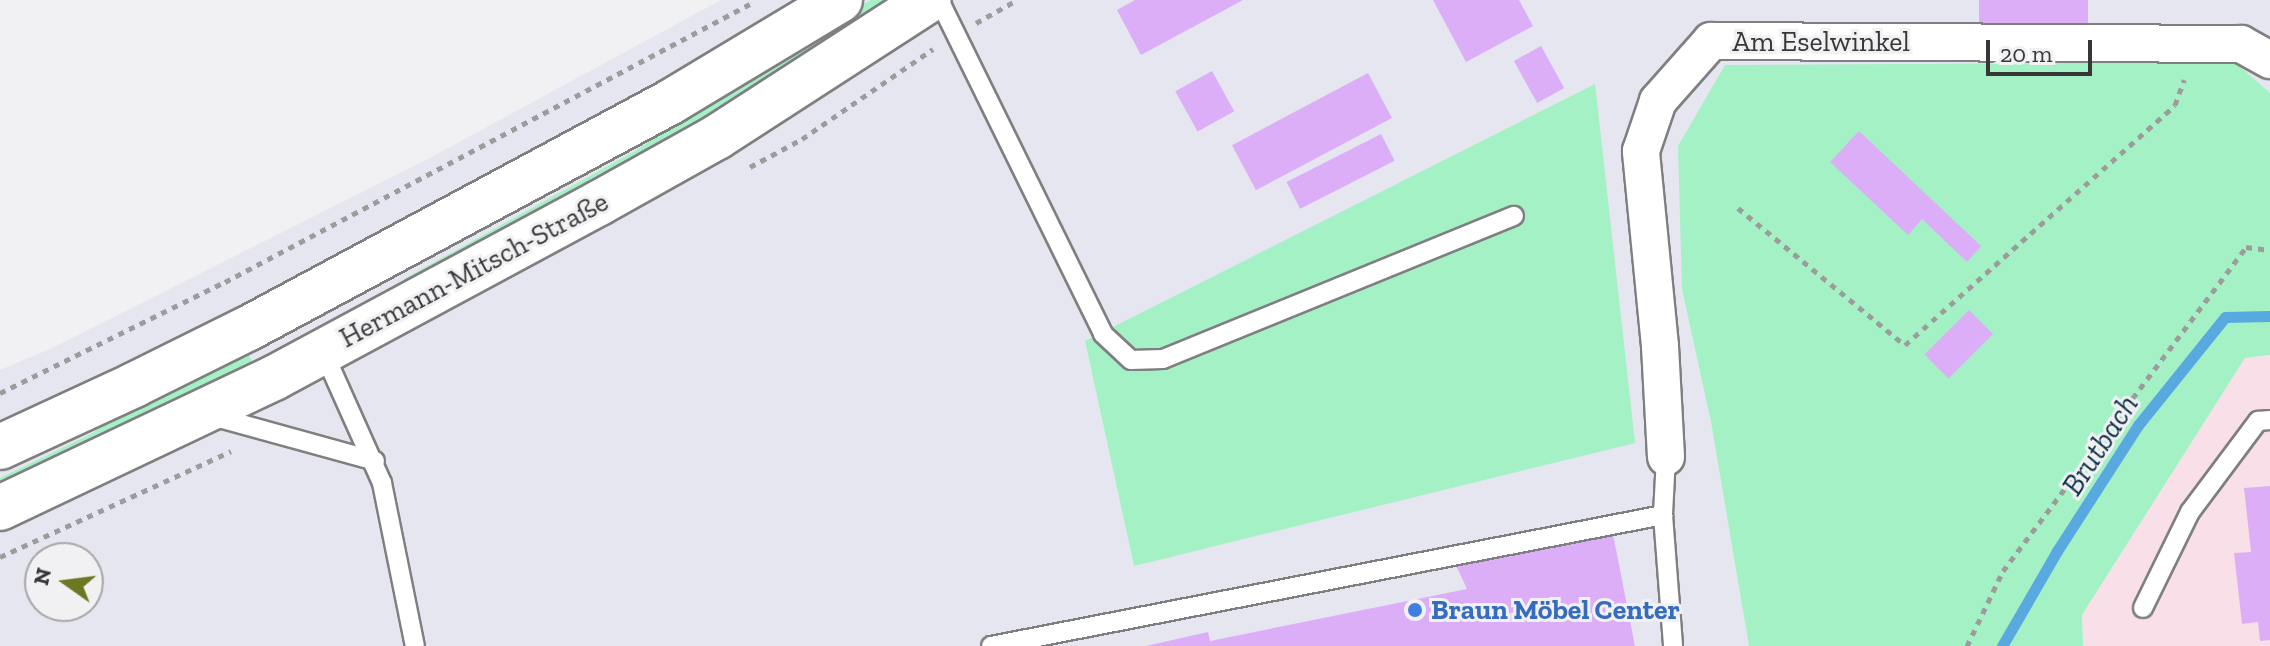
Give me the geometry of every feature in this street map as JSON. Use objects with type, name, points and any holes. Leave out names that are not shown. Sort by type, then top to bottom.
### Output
[{"type":"main road","name":"Hermann-Mitsch-Straße","points":[[0,447],[134,385],[672,101],[840,0]]},
{"type":"main road","name":"Hermann-Mitsch-Straße","points":[[0,508],[202,414],[717,137],[929,0]]},
{"type":"main road","points":[[296,301],[323,351]]},
{"type":"street","name":"Am Eselwinkel","points":[[1666,457],[1660,346],[1641,151],[1658,101],[1711,41],[2241,44],[2270,60]]},
{"type":"lane","points":[[939,0],[1103,334],[1131,360],[1163,359],[1514,216]]},
{"type":"lane","points":[[323,351],[375,461],[415,646]]},
{"type":"lane","points":[[202,414],[375,461]]},
{"type":"lane","points":[[2143,608],[2190,512],[2258,421],[2270,420]]},
{"type":"lane","points":[[1666,457],[1663,515],[1673,646]]},
{"type":"lane","points":[[991,646],[1663,515]]},
{"type":"path","points":[[0,393],[225,282],[758,0]]},
{"type":"path","points":[[1738,208],[1905,345],[2175,105],[2186,72],[2187,43]]},
{"type":"path","points":[[1967,646],[2003,571],[2246,247],[2270,250]]},
{"type":"path","points":[[0,557],[217,455],[240,448]]},
{"type":"shaded area","points":[[721,0],[2270,0],[2270,93],[2235,62],[1682,288],[1711,422],[1749,646],[0,646],[0,370],[50,349],[426,160]],"holes":[[[1595,85],[1134,566],[1085,341]]]},
{"type":"shaded area","points":[[2270,355],[2270,646],[2083,646],[2082,615],[2245,358]]},
{"type":"green space","points":[[871,0],[897,0],[786,73],[408,287],[404,279],[635,151],[807,36]]},
{"type":"green space","points":[[2235,62],[2270,93],[2270,355],[2245,358],[2082,615],[2083,646],[1749,646],[1711,422],[1682,289],[1678,146],[1725,65]]},
{"type":"green space","points":[[1595,84],[1635,443],[1134,566],[1085,341]]},
{"type":"green space","points":[[243,346],[255,366],[0,489],[0,478],[89,435],[167,386]]},
{"type":"building","points":[[1135,0],[1243,0],[1141,55],[1117,10]]},
{"type":"building","points":[[1433,0],[1519,0],[1533,26],[1466,62]]},
{"type":"building","points":[[1979,0],[2088,0],[2088,24],[1979,24]]},
{"type":"building","points":[[1541,46],[1564,88],[1537,103],[1514,61]]},
{"type":"building","points":[[1212,71],[1234,111],[1198,132],[1175,91]]},
{"type":"building","points":[[1368,73],[1392,118],[1256,190],[1232,145]]},
{"type":"building","points":[[1859,131],[1981,246],[1967,262],[1922,219],[1908,235],[1830,162]]},
{"type":"building","points":[[1381,134],[1395,161],[1300,209],[1287,182]]},
{"type":"building","points":[[1969,310],[1993,334],[1948,379],[1924,355]]},
{"type":"building","points":[[2270,486],[2270,640],[2260,641],[2258,622],[2242,624],[2234,553],[2251,552],[2244,488]]},
{"type":"building","points":[[1612,529],[1635,646],[1146,646],[1208,632],[1210,641],[1467,589],[1454,561]]},
{"type":"waterway","name":"Brutbach","points":[[2002,646],[2057,551],[2139,424],[2225,317],[2270,316]]},
{"type":"place","name":"Braun Möbel Center","points":[[1415,610]]}]
